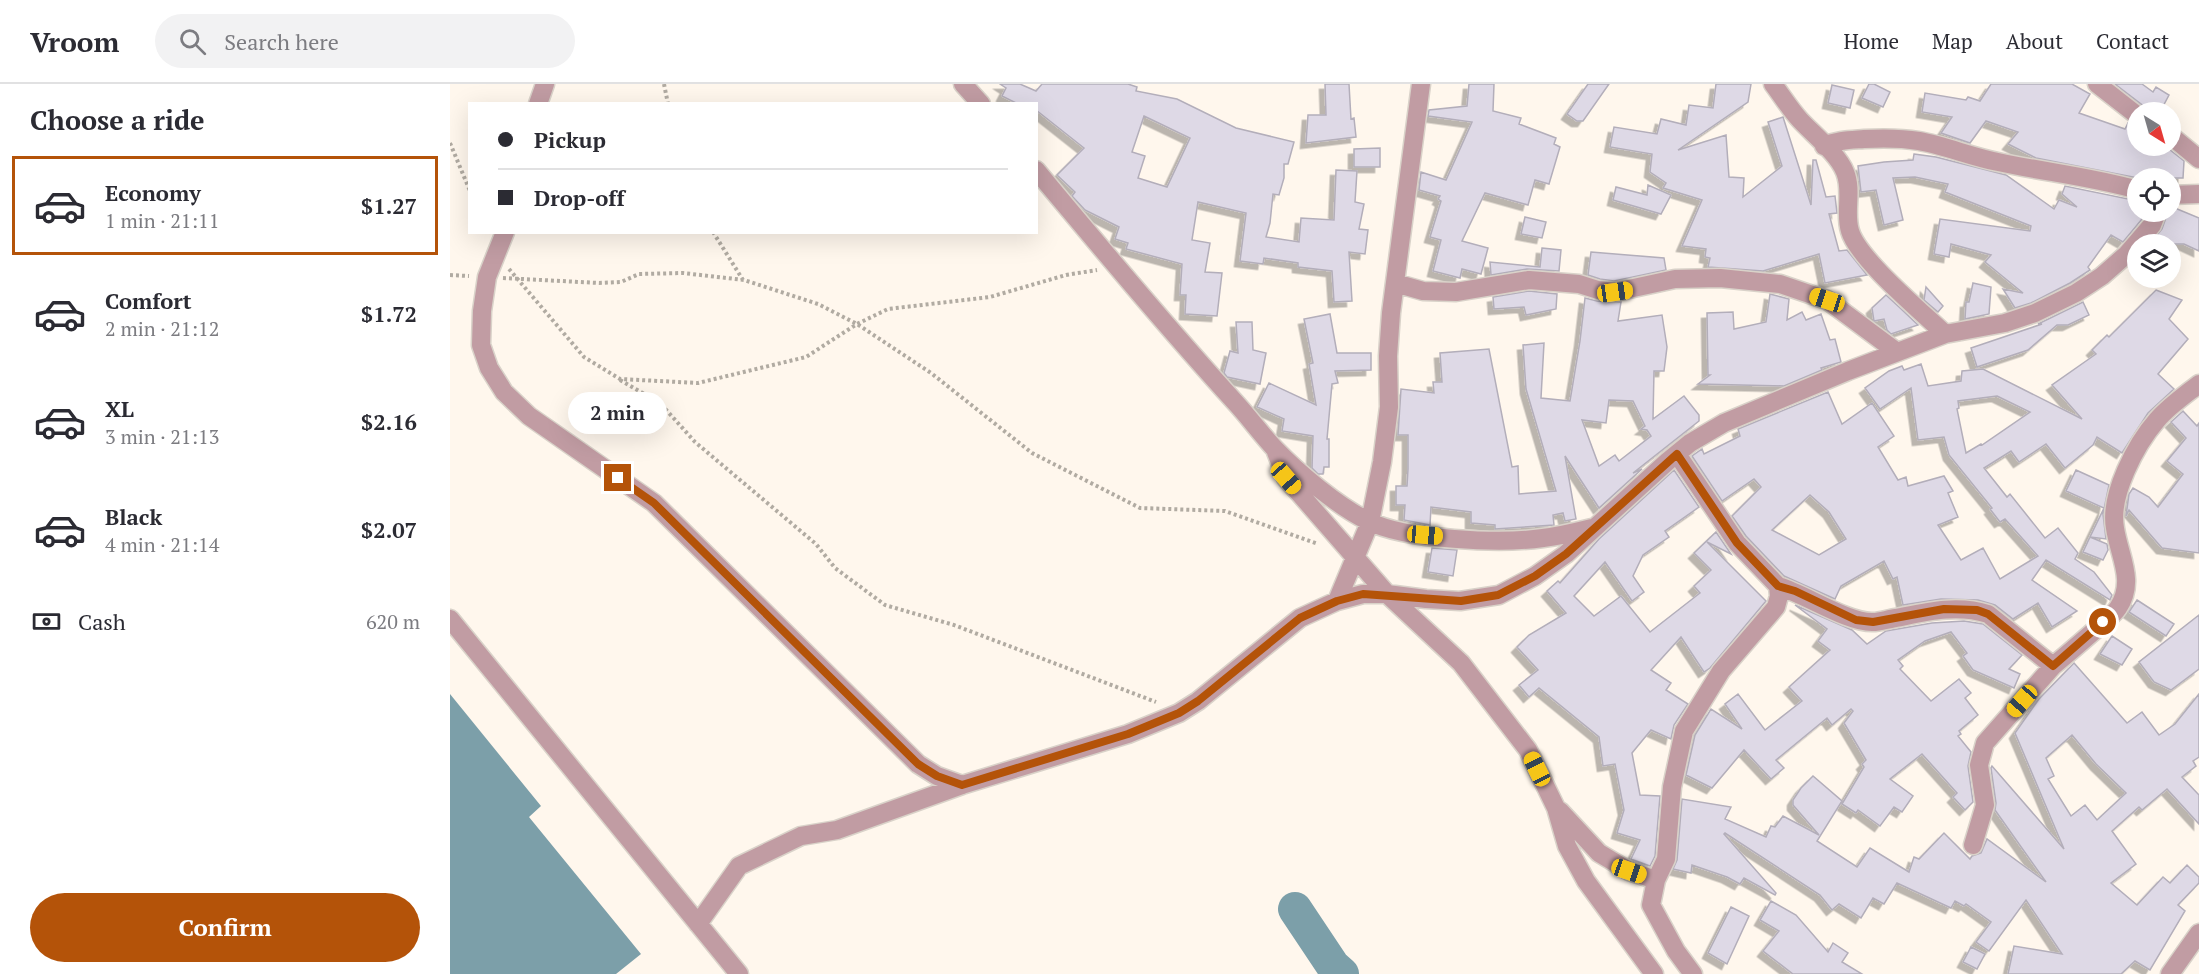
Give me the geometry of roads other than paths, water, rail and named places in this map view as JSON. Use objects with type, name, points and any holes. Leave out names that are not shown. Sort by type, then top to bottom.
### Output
[{"type":"street","points":[[539,102],[545,84]]},
{"type":"street","points":[[963,84],[979,102]]},
{"type":"street","points":[[1337,601],[1370,522],[1383,462],[1389,407],[1388,356],[1395,283],[1421,84]]},
{"type":"street","points":[[1773,84],[1798,118],[1836,157],[1845,172],[1849,193],[1850,231],[1858,247],[1869,261],[1945,334]]},
{"type":"street","points":[[2097,84],[2127,107]]},
{"type":"street","points":[[1824,146],[1833,142],[1882,138],[1918,141],[1995,162],[2102,180],[2127,187]]},
{"type":"street","points":[[2181,144],[2199,159]]},
{"type":"street","points":[[1038,172],[1168,328],[1275,449],[1351,512],[1370,522],[1406,534],[1496,540],[1542,538],[1594,527]]},
{"type":"street","points":[[2181,195],[2199,194]]},
{"type":"street","points":[[698,924],[739,866],[801,836],[837,830],[962,785],[1128,734],[1179,713],[1198,701],[1300,618],[1337,601],[1363,594],[1461,601],[1498,595],[1535,576],[1566,554],[1690,443],[1724,423],[1766,404],[1945,334],[2006,323],[2035,313],[2076,293],[2102,276],[2127,254],[2153,222]]},
{"type":"street","points":[[504,234],[487,277],[482,311],[481,345],[489,368],[504,392],[529,416],[654,503],[918,764],[937,776],[962,785]]},
{"type":"street","points":[[1395,283],[1423,291],[1445,291],[1529,280],[1579,284],[1615,292],[1675,279],[1720,278],[1780,284],[1827,300],[1898,352]]},
{"type":"street","points":[[1973,845],[1985,805],[1979,765],[1985,743],[1997,726],[2010,716],[2053,666],[2118,608],[2127,586],[2126,567],[2114,527],[2115,506],[2120,484],[2145,436],[2157,420],[2199,384]]},
{"type":"street","points":[[1275,449],[1286,478],[1387,594],[1461,663],[1528,750],[1556,808],[1567,846],[1586,881],[1654,974]]},
{"type":"street","points":[[1677,454],[1737,543],[1778,586],[1795,591],[1856,620],[1873,622],[1944,609],[1977,610],[1988,614],[2053,666]]},
{"type":"street","points":[[1693,974],[1676,951],[1651,905],[1656,880],[1666,860],[1672,787],[1684,730],[1721,671],[1776,607],[1779,596],[1778,586]]},
{"type":"street","points":[[450,619],[740,974]]},
{"type":"street","points":[[1556,808],[1599,853],[1629,871],[1656,880]]},
{"type":"street","points":[[2170,974],[2199,933]]},
{"type":"water","points":[[450,694],[541,806],[529,817],[641,954],[616,974],[450,974]]},
{"type":"waterway","points":[[1295,909],[1333,966],[1342,974]]}]
